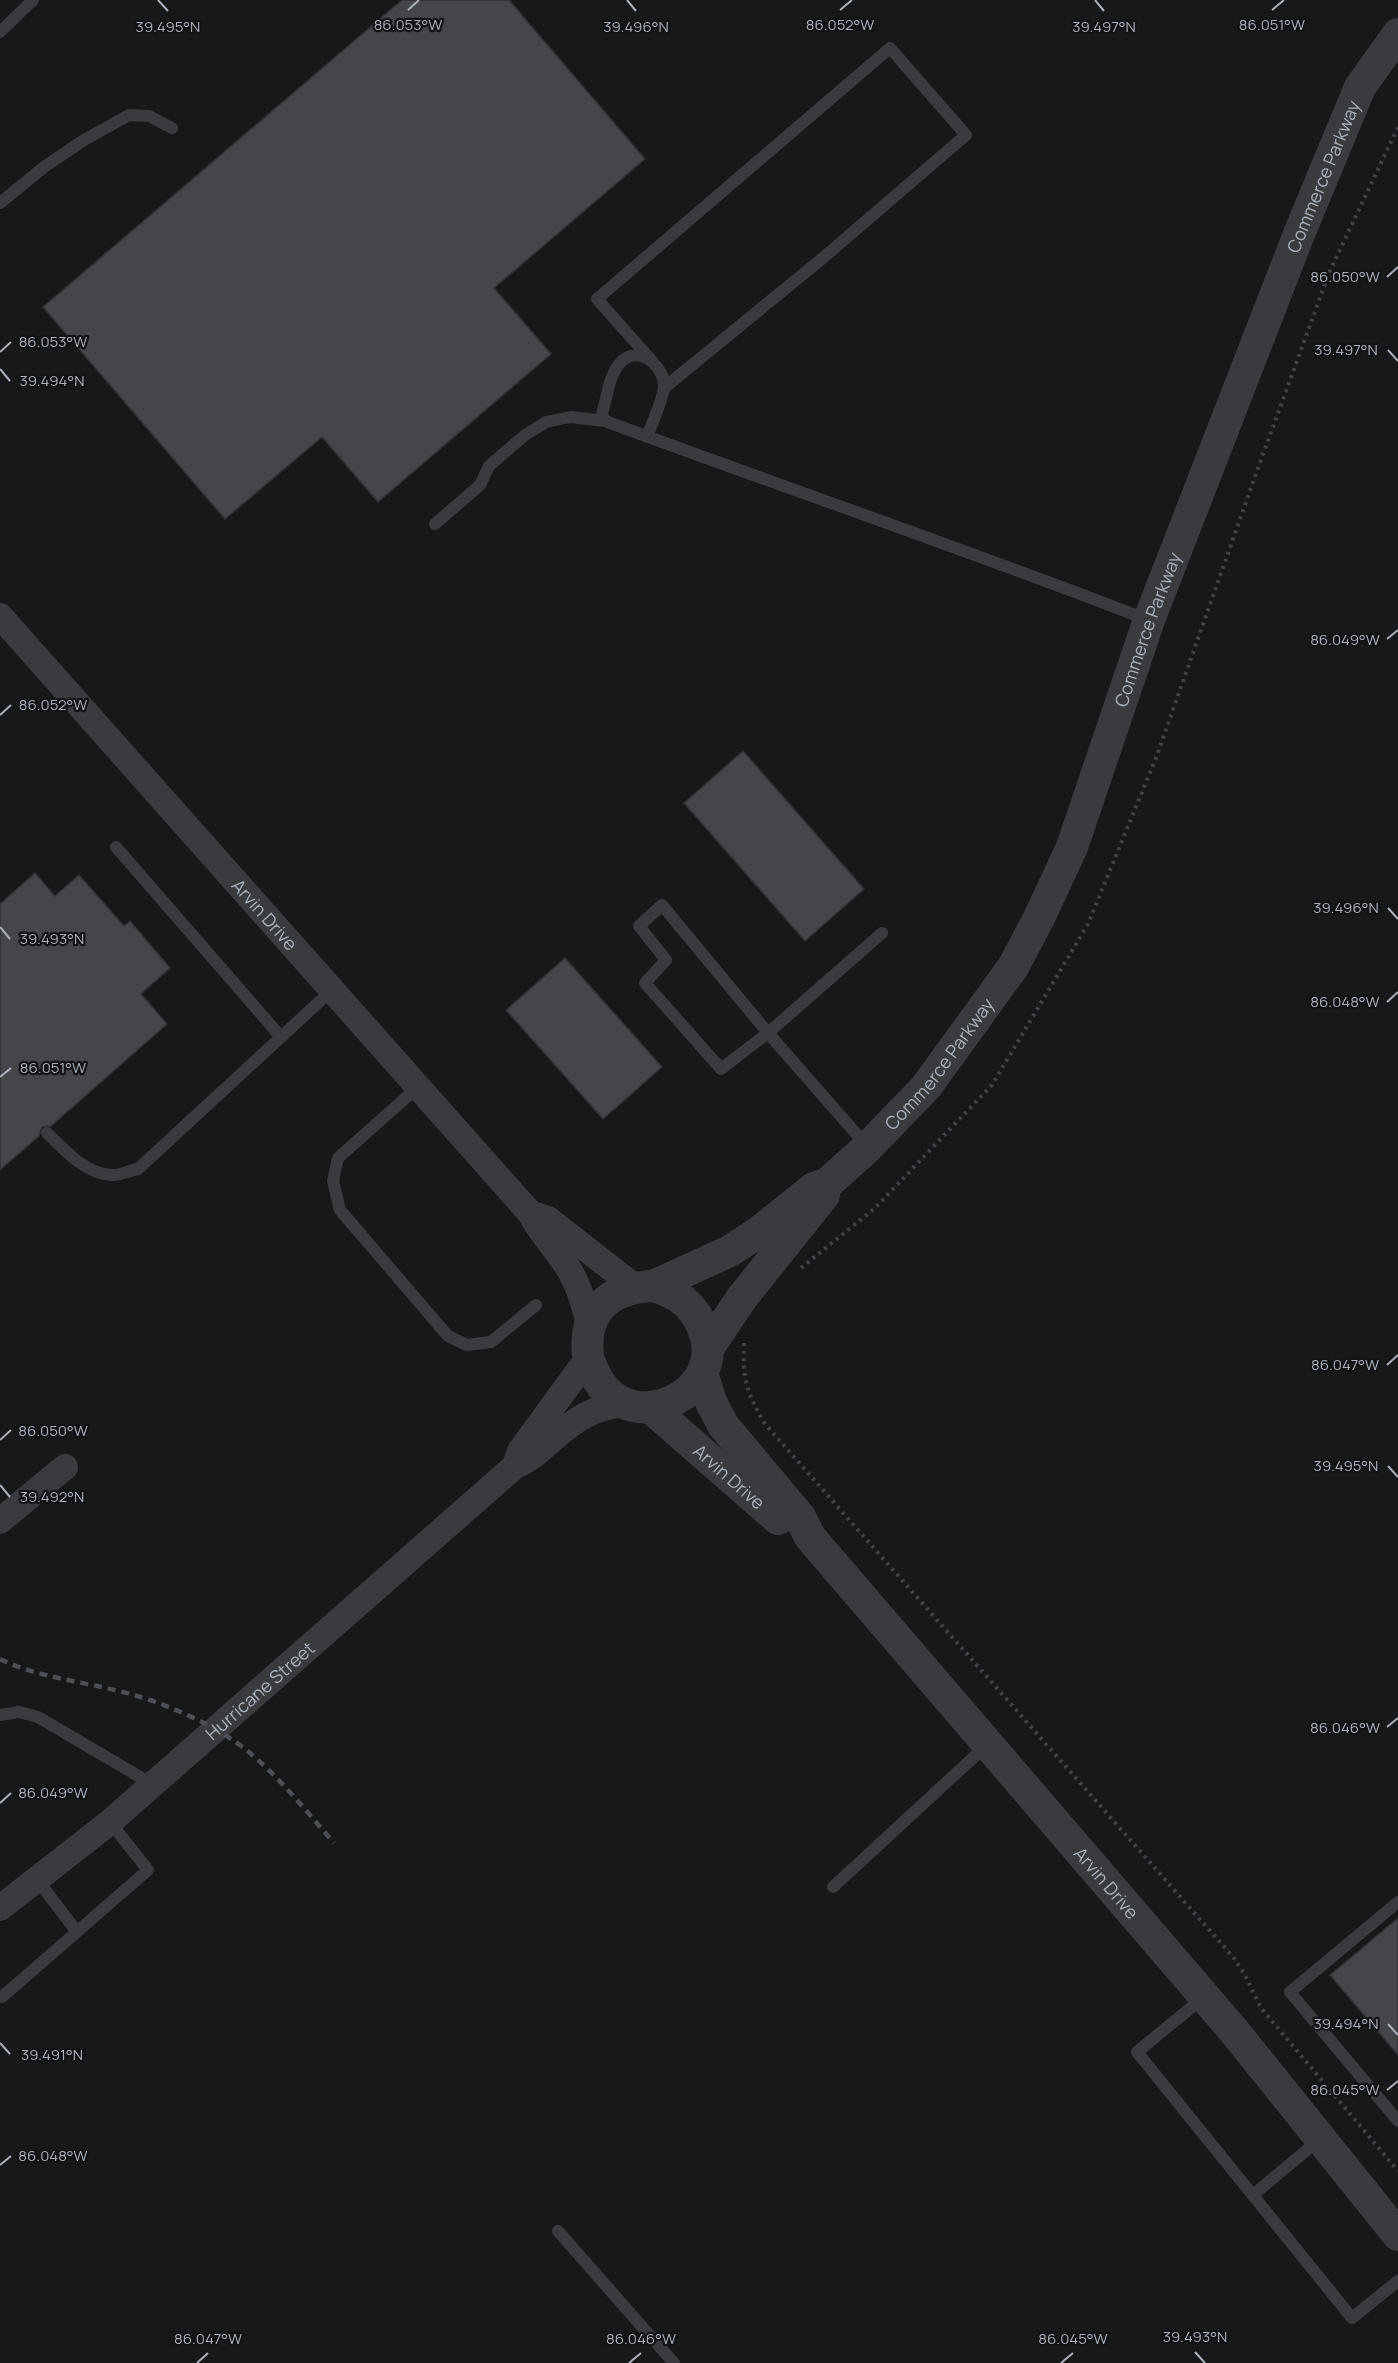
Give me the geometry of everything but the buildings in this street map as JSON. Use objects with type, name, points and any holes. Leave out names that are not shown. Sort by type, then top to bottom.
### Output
[{"type":"street","name":"Commerce Parkway","points":[[644,1286],[730,1251],[759,1232],[814,1188],[828,1183],[868,1147],[926,1087],[1012,967],[1040,918],[1072,847],[1149,620],[1294,245],[1360,87],[1398,34]]},
{"type":"street","name":"Arvin Drive","points":[[0,616],[530,1213],[538,1229],[571,1273],[581,1293],[589,1324],[588,1358],[602,1386],[612,1396],[638,1406],[725,1471],[789,1529],[810,1537]]},
{"type":"street","name":"Commerce Parkway","points":[[706,1361],[741,1299],[823,1198],[828,1183]]},
{"type":"street","name":"Arvin Drive","points":[[530,1213],[548,1219],[644,1286],[677,1294],[688,1303],[698,1315],[711,1402],[723,1425],[764,1477],[800,1517],[810,1537],[1205,1996],[1398,2235]]},
{"type":"street","points":[[589,1324],[596,1311],[607,1300],[620,1292],[644,1286]]},
{"type":"street","points":[[741,1299],[727,1352],[726,1377],[739,1424],[764,1477]]},
{"type":"street","name":"Hurricane Street","points":[[515,1466],[520,1451],[588,1358]]},
{"type":"street","points":[[638,1406],[666,1404],[680,1396],[706,1361]]},
{"type":"street","name":"Hurricane Street","points":[[0,1908],[110,1822],[515,1466],[529,1461],[555,1437],[589,1412],[605,1406],[638,1406]]},
{"type":"street","points":[[0,1521],[64,1467]]},
{"type":"lane","points":[[0,32],[33,0]]},
{"type":"lane","points":[[647,436],[664,388],[824,257],[966,135],[890,48],[597,299],[660,370],[664,388]]},
{"type":"lane","points":[[0,203],[44,167],[84,140],[129,115],[149,116],[172,128]]},
{"type":"lane","points":[[605,421],[602,414],[615,370],[622,360],[631,356],[642,356],[652,361]]},
{"type":"lane","points":[[435,524],[480,485],[489,466],[525,435],[546,422],[570,417],[605,421],[1001,563],[1149,620]]},
{"type":"lane","points":[[116,847],[281,1037]]},
{"type":"lane","points":[[868,1147],[768,1033],[662,905],[639,926],[666,960],[645,983],[721,1069],[768,1033],[882,933]]},
{"type":"lane","points":[[47,1133],[67,1154],[88,1168],[114,1175],[138,1169],[332,990]]},
{"type":"lane","points":[[418,1087],[338,1158],[333,1180],[340,1210],[448,1336],[467,1345],[491,1342],[536,1305]]},
{"type":"lane","points":[[0,1715],[20,1712],[38,1717],[152,1784]]},
{"type":"lane","points":[[833,1887],[988,1744]]},
{"type":"lane","points":[[2,1997],[148,1870],[110,1822]]},
{"type":"lane","points":[[36,1878],[76,1932]]},
{"type":"lane","points":[[1398,1902],[1290,1992],[1398,2121]]},
{"type":"lane","points":[[1205,1996],[1137,2052],[1352,2318],[1398,2281]]},
{"type":"lane","points":[[1253,2194],[1320,2139]]},
{"type":"lane","points":[[558,2231],[674,2363]]},
{"type":"path","points":[[796,1273],[875,1208],[992,1085],[1088,924],[1156,758],[1329,273],[1398,127]]},
{"type":"path","points":[[744,1340],[742,1368],[748,1395],[765,1424],[1233,1957],[1245,1975],[1261,2008],[1398,2171]]},
{"type":"railway","points":[[0,1659],[43,1674],[135,1695],[188,1715],[222,1733],[261,1763],[294,1796],[334,1843]]}]
